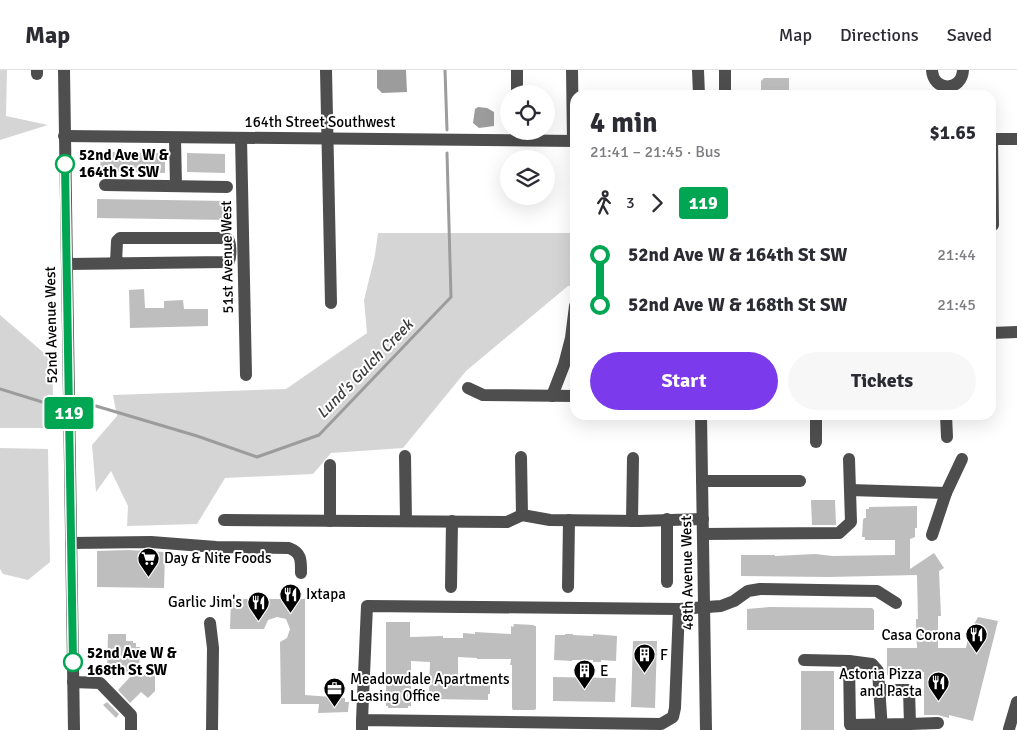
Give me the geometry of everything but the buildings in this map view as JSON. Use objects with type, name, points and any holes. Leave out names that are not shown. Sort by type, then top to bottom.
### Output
[{"type":"street","name":"52nd Avenue West","points":[[64,70],[74,730]]},
{"type":"street","points":[[326,70],[332,303]]},
{"type":"street","points":[[516,70],[517,85]]},
{"type":"street","points":[[572,70],[573,90]]},
{"type":"street","points":[[698,70],[699,90]]},
{"type":"street","points":[[725,70],[725,90]]},
{"type":"street","points":[[932,70],[933,78],[941,90],[949,87],[954,90],[961,80],[963,70]]},
{"type":"street","name":"164th Street Southwest","points":[[64,136],[327,139],[500,136]]},
{"type":"street","points":[[176,138],[176,186]]},
{"type":"street","name":"51st Avenue West","points":[[241,138],[246,375]]},
{"type":"street","name":"164th Street Southwest","points":[[555,139],[570,141]]},
{"type":"street","points":[[996,139],[1017,139]]},
{"type":"street","points":[[105,185],[227,187]]},
{"type":"street","points":[[67,264],[225,262],[229,261],[230,258],[230,242],[224,238],[120,238],[117,241],[116,262]]},
{"type":"street","points":[[996,332],[1017,332]]},
{"type":"street","points":[[552,396],[564,365],[570,342]]},
{"type":"street","points":[[468,388],[483,396],[570,396]]},
{"type":"street","name":"48th Avenue West","points":[[701,420],[706,730]]},
{"type":"street","points":[[816,420],[816,442]]},
{"type":"street","points":[[946,420],[947,437]]},
{"type":"street","points":[[405,456],[406,521]]},
{"type":"street","points":[[521,457],[522,515]]},
{"type":"street","points":[[632,521],[633,458]]},
{"type":"street","points":[[703,534],[839,533],[851,522],[849,459]]},
{"type":"street","points":[[932,535],[946,494],[962,459]]},
{"type":"street","points":[[330,465],[330,521]]},
{"type":"street","points":[[702,481],[800,481]]},
{"type":"street","points":[[850,490],[946,494]]},
{"type":"street","points":[[224,520],[508,522],[522,515],[550,520],[632,521],[702,519]]},
{"type":"street","points":[[667,519],[667,582]]},
{"type":"street","points":[[568,587],[569,520]]},
{"type":"street","points":[[450,587],[452,521]]},
{"type":"street","points":[[71,543],[151,542],[216,547],[289,548],[301,557],[301,573]]},
{"type":"street","points":[[679,609],[675,708],[673,717],[661,724],[362,725],[367,606],[679,609],[721,606],[734,602],[748,591],[760,589],[877,591],[896,603]]},
{"type":"street","points":[[210,623],[213,648],[212,730]]},
{"type":"street","points":[[804,660],[849,661],[872,664],[878,671],[882,727]]},
{"type":"street","points":[[849,661],[850,725],[882,727],[938,723]]},
{"type":"street","points":[[73,682],[100,682],[131,715],[131,730]]},
{"type":"street","points":[[880,690],[909,690],[910,724]]},
{"type":"street","points":[[1009,729],[1017,702]]},
{"type":"shaded area","points":[[0,70],[7,70],[6,116],[48,125],[0,140]]},
{"type":"shaded area","points":[[377,70],[406,70],[407,92],[382,93],[377,88]]},
{"type":"shaded area","points":[[478,107],[487,108],[494,112],[494,126],[479,128],[473,123],[475,109]]},
{"type":"shaded area","points":[[378,233],[570,233],[570,286],[466,371],[403,448],[331,453],[313,474],[225,478],[197,524],[127,526],[128,506],[111,471],[96,492],[92,445],[117,416],[113,395],[286,389],[367,333],[364,300],[375,255]]},
{"type":"shaded area","points":[[0,315],[52,360],[54,428],[0,428]]},
{"type":"shaded area","points":[[0,448],[48,449],[50,562],[28,580],[3,574],[0,569]]},
{"type":"shaded area","points":[[326,684],[345,684],[345,693],[325,693]]},
{"type":"waterway","name":"Lund's Gulch Creek","points":[[445,70],[447,130]]},
{"type":"waterway","name":"Lund's Gulch Creek","points":[[96,406],[197,436],[257,457],[319,435],[451,297],[447,153]]},
{"type":"waterway","name":"Lund's Gulch Creek","points":[[0,389],[52,405]]},
{"type":"bus line","name":"119","points":[[65,164],[73,662]]},
{"type":"place","name":"52nd Ave W & 164th St SW","points":[[65,164]]},
{"type":"place","name":"Day & Nite Foods","points":[[148,577]]},
{"type":"place","name":"Ixtapa","points":[[290,613]]},
{"type":"place","name":"Garlic Jim's","points":[[258,621]]},
{"type":"place","name":"Casa Corona","points":[[977,654]]},
{"type":"place","name":"52nd Ave W & 168th St SW","points":[[73,662]]},
{"type":"place","name":"F","points":[[644,674]]},
{"type":"place","name":"E","points":[[584,690]]},
{"type":"place","name":"Astoria Pizza and Pasta","points":[[938,702]]},
{"type":"place","name":"Meadowdale Apartments Leasing Office","points":[[334,707]]}]
